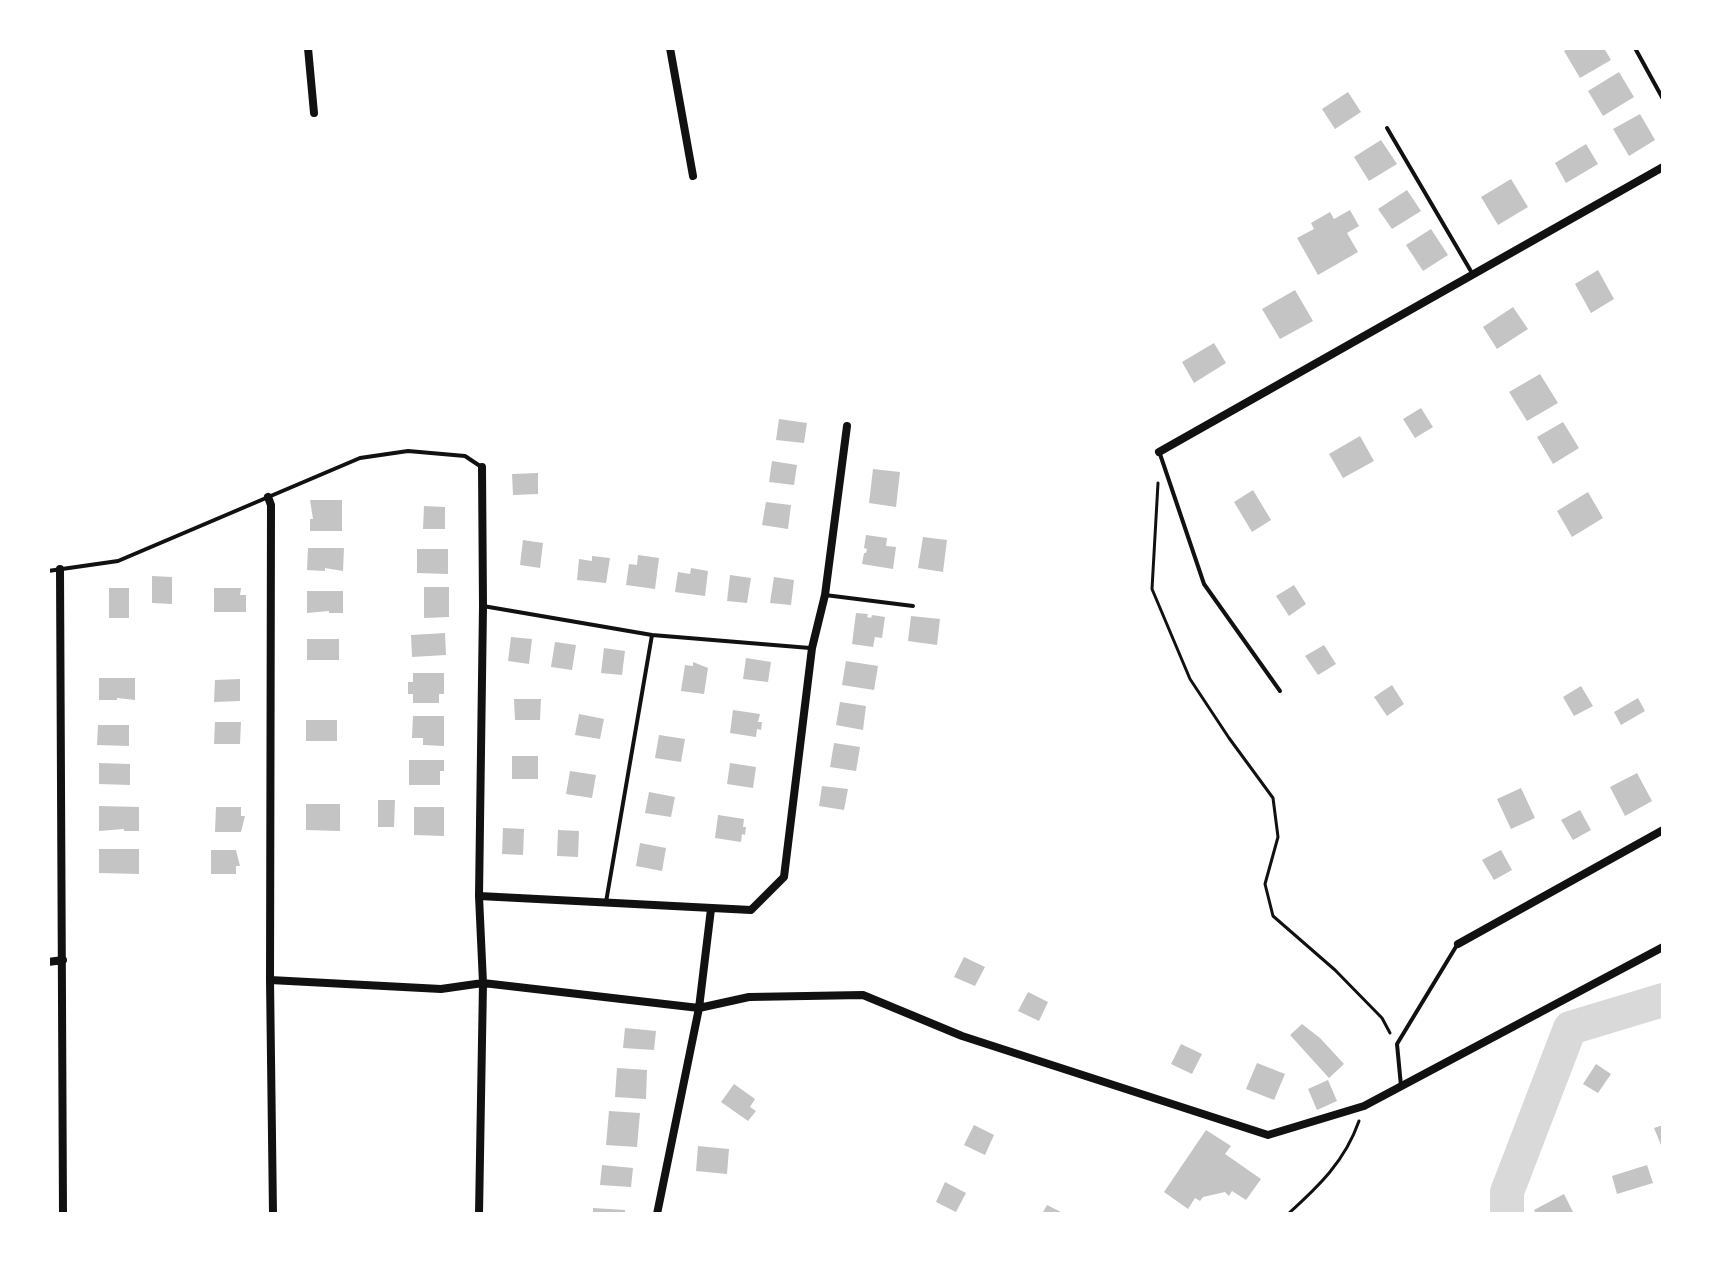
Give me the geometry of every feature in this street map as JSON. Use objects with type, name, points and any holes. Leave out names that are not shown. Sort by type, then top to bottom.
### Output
[{"type":"street","points":[[308,48],[314,113]]},
{"type":"street","points":[[670,48],[693,176]]},
{"type":"street","points":[[1159,452],[1663,167]]},
{"type":"street","points":[[479,896],[751,910],[784,877],[812,648],[825,595],[847,426]]},
{"type":"street","points":[[479,1214],[483,983],[479,896],[482,467]]},
{"type":"street","points":[[268,497],[271,505],[273,1214]]},
{"type":"street","points":[[60,569],[63,1214]]},
{"type":"street","points":[[1458,944],[1663,830]]},
{"type":"street","points":[[657,1214],[699,1008],[711,909]]},
{"type":"street","points":[[270,980],[441,989],[483,983],[699,1008],[749,997],[863,995],[962,1036],[1268,1135],[1364,1106],[1663,947]]},
{"type":"street","points":[[48,962],[63,960]]},
{"type":"lane","points":[[1635,48],[1663,99]]},
{"type":"lane","points":[[1387,128],[1472,273]]},
{"type":"lane","points":[[48,571],[118,561],[360,458],[408,451],[465,456],[482,467]]},
{"type":"lane","points":[[1159,452],[1204,584],[1280,691]]},
{"type":"lane","points":[[825,595],[913,606]]},
{"type":"lane","points":[[483,606],[652,635],[812,648]]},
{"type":"lane","points":[[605,904],[652,635]]},
{"type":"lane","points":[[1401,1086],[1397,1044],[1458,944]]},
{"type":"path","points":[[1158,482],[1152,589],[1190,679],[1273,798],[1278,837],[1265,884],[1273,916],[1335,970],[1382,1018],[1397,1044]]},
{"type":"path","points":[[1288,1214],[1325,1181],[1351,1145],[1364,1106]]},
{"type":"building","points":[[1570,48],[1604,48],[1611,60],[1580,78],[1564,51]]},
{"type":"building","points":[[1619,72],[1634,97],[1603,116],[1588,91]]},
{"type":"building","points":[[1348,92],[1361,112],[1335,129],[1322,109]]},
{"type":"building","points":[[1640,114],[1655,140],[1629,156],[1613,129]]},
{"type":"building","points":[[1381,140],[1397,164],[1369,181],[1354,157]]},
{"type":"building","points":[[1586,144],[1598,164],[1566,183],[1555,163]]},
{"type":"building","points":[[1511,179],[1528,207],[1498,225],[1481,197]]},
{"type":"building","points":[[1407,190],[1421,211],[1392,229],[1378,209]]},
{"type":"building","points":[[1350,210],[1359,226],[1347,233],[1358,252],[1318,275],[1297,238],[1314,229],[1311,223],[1330,212],[1334,219]]},
{"type":"building","points":[[1431,229],[1448,255],[1423,271],[1406,245]]},
{"type":"building","points":[[1598,270],[1614,299],[1591,313],[1575,284]]},
{"type":"building","points":[[1295,290],[1313,321],[1280,339],[1262,309]]},
{"type":"building","points":[[1513,307],[1528,329],[1497,349],[1483,327]]},
{"type":"building","points":[[1214,343],[1226,363],[1194,383],[1182,362]]},
{"type":"building","points":[[1540,374],[1558,403],[1527,421],[1509,392]]},
{"type":"building","points":[[1421,408],[1433,427],[1415,438],[1403,419]]},
{"type":"building","points":[[779,419],[807,423],[804,443],[776,440]]},
{"type":"building","points":[[1563,422],[1579,448],[1553,464],[1537,437]]},
{"type":"building","points":[[1360,436],[1374,461],[1343,478],[1329,454]]},
{"type":"building","points":[[772,461],[797,465],[794,485],[769,482]]},
{"type":"building","points":[[873,469],[900,472],[896,507],[869,503]]},
{"type":"building","points":[[538,473],[538,494],[513,495],[512,474]]},
{"type":"building","points":[[1253,490],[1271,520],[1252,532],[1234,502]]},
{"type":"building","points":[[1588,492],[1603,518],[1572,537],[1557,511]]},
{"type":"building","points":[[310,500],[342,500],[342,531],[310,531],[310,519],[313,519]]},
{"type":"building","points":[[766,502],[791,505],[788,529],[762,525]]},
{"type":"building","points":[[424,506],[445,507],[445,529],[423,529]]},
{"type":"building","points":[[866,535],[887,538],[886,546],[896,547],[893,569],[862,564],[867,549],[864,548]]},
{"type":"building","points":[[923,537],[947,540],[943,572],[918,568]]},
{"type":"building","points":[[523,540],[543,543],[540,568],[520,565]]},
{"type":"building","points":[[308,548],[344,548],[343,571],[325,568],[325,571],[307,570]]},
{"type":"building","points":[[417,549],[448,549],[448,574],[417,573]]},
{"type":"building","points":[[638,555],[659,558],[655,589],[626,585],[629,564],[637,565]]},
{"type":"building","points":[[592,556],[610,558],[606,583],[577,580],[579,559],[592,561]]},
{"type":"building","points":[[691,568],[708,571],[705,596],[675,592],[678,572],[690,574]]},
{"type":"building","points":[[730,575],[751,578],[747,603],[727,601]]},
{"type":"building","points":[[152,576],[172,577],[172,604],[152,603]]},
{"type":"building","points":[[774,577],[794,580],[791,605],[770,603]]},
{"type":"building","points":[[1294,585],[1306,604],[1289,616],[1276,596]]},
{"type":"building","points":[[424,587],[449,587],[449,617],[424,618]]},
{"type":"building","points":[[109,588],[129,588],[129,618],[109,618]]},
{"type":"building","points":[[214,588],[241,588],[240,595],[246,595],[246,612],[214,612]]},
{"type":"building","points":[[307,591],[343,591],[343,613],[307,613]]},
{"type":"building","points":[[856,613],[868,614],[867,617],[871,618],[872,615],[885,617],[882,638],[875,637],[873,647],[852,644]]},
{"type":"building","points":[[911,616],[940,619],[937,645],[908,641]]},
{"type":"building","points":[[445,633],[446,655],[412,657],[411,635]]},
{"type":"building","points":[[511,637],[532,639],[529,664],[508,661]]},
{"type":"building","points":[[307,639],[339,639],[339,660],[307,660]]},
{"type":"building","points":[[555,642],[576,645],[572,670],[551,667]]},
{"type":"building","points":[[1324,645],[1336,664],[1318,675],[1305,656]]},
{"type":"building","points":[[604,648],[625,651],[622,675],[601,673]]},
{"type":"building","points":[[746,658],[771,662],[768,682],[743,679]]},
{"type":"building","points":[[846,661],[878,666],[874,690],[842,685]]},
{"type":"building","points":[[693,662],[708,668],[704,694],[681,691],[685,665],[693,666]]},
{"type":"building","points":[[413,673],[444,673],[444,694],[439,694],[439,703],[413,703],[413,694],[408,694],[408,682],[413,682]]},
{"type":"building","points":[[99,678],[135,678],[135,700],[99,700]]},
{"type":"building","points":[[240,679],[240,701],[214,702],[215,680]]},
{"type":"building","points":[[1392,685],[1404,704],[1387,716],[1374,697]]},
{"type":"building","points":[[1581,686],[1593,706],[1574,716],[1563,697]]},
{"type":"building","points":[[1638,698],[1645,711],[1621,725],[1614,712]]},
{"type":"building","points":[[514,699],[541,699],[540,720],[515,720]]},
{"type":"building","points":[[840,702],[866,706],[863,730],[836,725]]},
{"type":"building","points":[[733,710],[760,714],[758,722],[762,722],[761,730],[757,729],[756,737],[730,733]]},
{"type":"building","points":[[579,714],[604,719],[600,739],[575,735]]},
{"type":"building","points":[[413,716],[444,716],[444,746],[423,745],[423,738],[412,738]]},
{"type":"building","points":[[306,720],[337,720],[337,741],[306,741]]},
{"type":"building","points":[[215,722],[241,722],[240,744],[214,744]]},
{"type":"building","points":[[98,725],[129,725],[129,746],[97,745]]},
{"type":"building","points":[[659,735],[685,739],[681,762],[655,758]]},
{"type":"building","points":[[834,743],[860,747],[856,771],[830,767]]},
{"type":"building","points":[[512,756],[538,756],[538,779],[512,779]]},
{"type":"building","points":[[409,760],[444,760],[440,785],[409,785]]},
{"type":"building","points":[[99,763],[130,764],[130,785],[99,784]]},
{"type":"building","points":[[730,763],[756,767],[753,788],[727,784]]},
{"type":"building","points":[[570,771],[596,775],[592,798],[566,794]]},
{"type":"building","points":[[1637,773],[1652,801],[1625,816],[1610,787]]},
{"type":"building","points":[[822,786],[848,789],[844,810],[819,806]]},
{"type":"building","points":[[1521,788],[1535,818],[1511,829],[1497,799]]},
{"type":"building","points":[[649,792],[675,797],[671,817],[645,813]]},
{"type":"building","points":[[378,800],[395,800],[394,827],[378,827]]},
{"type":"building","points":[[306,804],[340,804],[340,831],[306,830]]},
{"type":"building","points":[[99,806],[139,807],[139,831],[99,831]]},
{"type":"building","points":[[216,807],[241,807],[241,816],[245,816],[241,832],[215,832]]},
{"type":"building","points":[[414,807],[444,807],[444,836],[414,835]]},
{"type":"building","points":[[1580,810],[1591,830],[1573,840],[1561,820]]},
{"type":"building","points":[[718,815],[744,819],[745,835],[742,834],[741,842],[715,838]]},
{"type":"building","points":[[503,828],[524,829],[523,855],[502,854]]},
{"type":"building","points":[[558,830],[579,831],[578,857],[557,856]]},
{"type":"building","points":[[640,843],[666,848],[662,871],[636,866]]},
{"type":"building","points":[[99,849],[139,849],[139,874],[99,873]]},
{"type":"building","points":[[211,850],[236,850],[240,866],[236,866],[236,874],[211,874]]},
{"type":"building","points":[[1501,850],[1512,870],[1494,880],[1482,860]]},
{"type":"building","points":[[964,957],[985,967],[975,986],[954,977]]},
{"type":"building","points":[[1028,992],[1048,1002],[1039,1021],[1018,1011]]},
{"type":"building","points":[[1302,1024],[1344,1064],[1329,1078],[1290,1035]]},
{"type":"building","points":[[625,1028],[656,1031],[654,1050],[623,1048]]},
{"type":"building","points":[[1181,1044],[1202,1054],[1192,1074],[1171,1064]]},
{"type":"building","points":[[1257,1063],[1285,1074],[1274,1100],[1246,1089]]},
{"type":"building","points":[[1596,1064],[1611,1074],[1598,1093],[1583,1084]]},
{"type":"building","points":[[617,1068],[647,1070],[646,1099],[615,1097]]},
{"type":"building","points":[[1328,1080],[1337,1101],[1317,1110],[1308,1089]]},
{"type":"building","points":[[734,1084],[755,1099],[750,1107],[756,1111],[748,1121],[721,1102]]},
{"type":"building","points":[[609,1111],[640,1113],[637,1147],[606,1145]]},
{"type":"building","points":[[974,1125],[994,1135],[985,1155],[964,1145]]},
{"type":"building","points":[[1663,1125],[1663,1150],[1654,1128]]},
{"type":"building","points":[[1206,1130],[1231,1146],[1225,1154],[1261,1179],[1246,1200],[1232,1191],[1229,1196],[1225,1192],[1203,1197],[1200,1201],[1195,1198],[1188,1209],[1164,1192]]},
{"type":"building","points":[[698,1146],[729,1149],[727,1174],[696,1171]]},
{"type":"building","points":[[602,1165],[633,1168],[631,1187],[600,1185]]},
{"type":"building","points":[[1647,1165],[1653,1183],[1617,1194],[1612,1176]]},
{"type":"building","points":[[945,1182],[966,1193],[956,1212],[936,1202]]},
{"type":"building","points":[[1564,1194],[1574,1214],[1536,1214],[1534,1210]]},
{"type":"building","points":[[1047,1205],[1065,1214],[1042,1214]]},
{"type":"building","points":[[593,1208],[625,1210],[625,1214],[593,1214]]},
{"type":"waterway","points":[[1507,1214],[1507,1192],[1570,1028],[1663,1000]]}]
